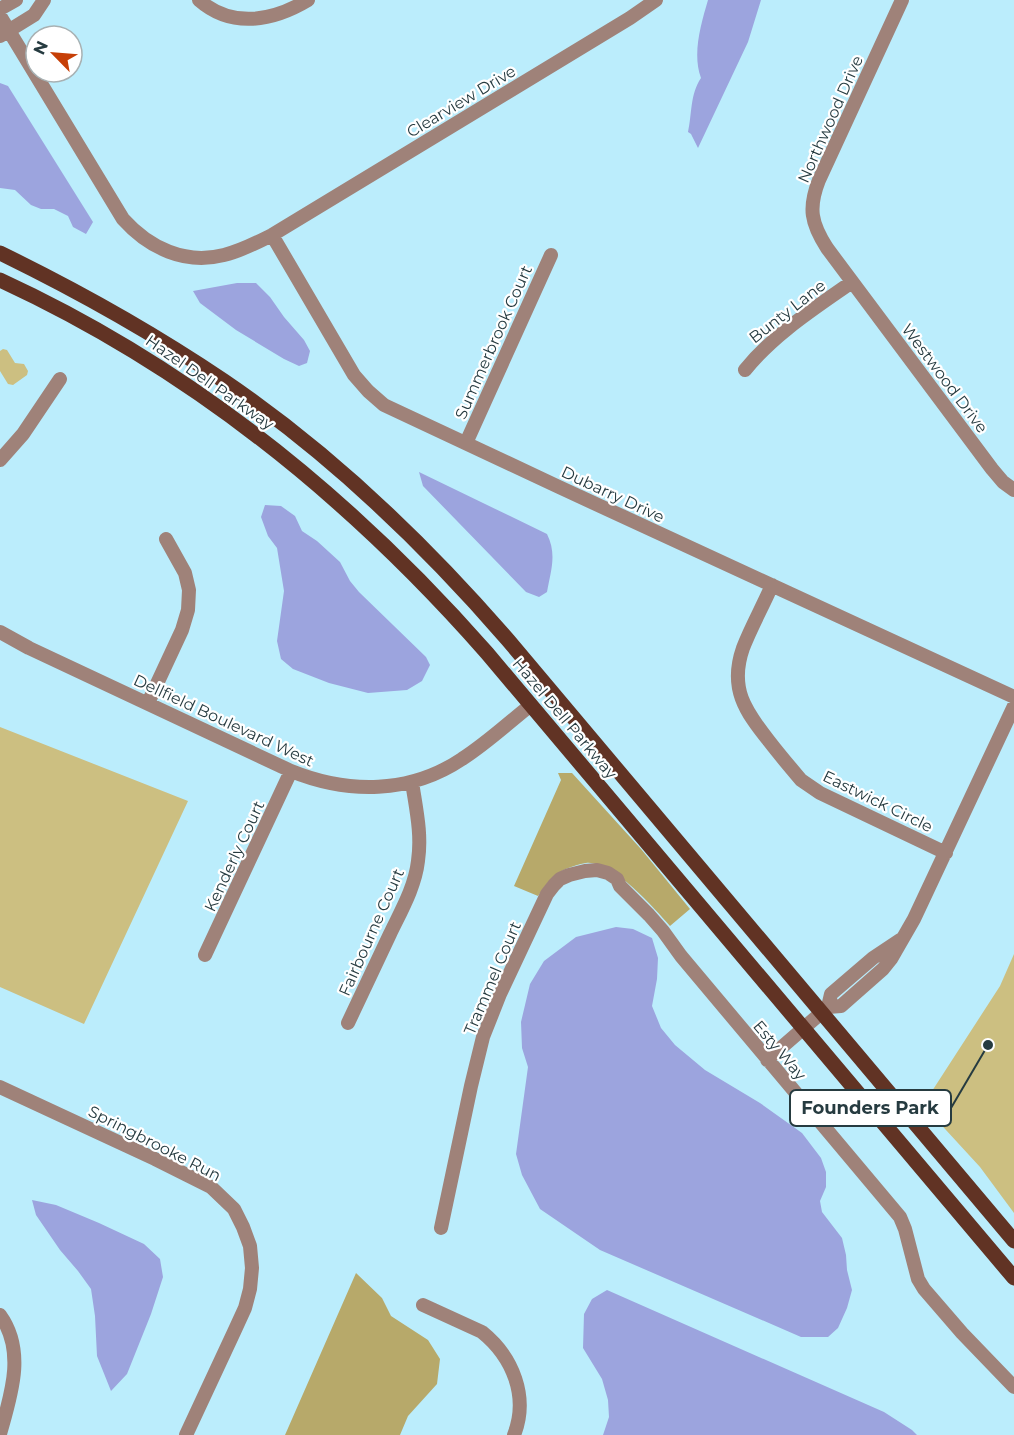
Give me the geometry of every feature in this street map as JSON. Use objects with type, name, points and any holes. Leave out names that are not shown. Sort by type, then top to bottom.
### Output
[{"type":"main road","name":"Hazel Dell Parkway","points":[[0,253],[104,306],[226,382],[290,430],[364,492],[416,540],[481,609],[825,1010],[1014,1241]]},
{"type":"main road","name":"Hazel Dell Parkway","points":[[0,280],[44,301],[140,354],[207,399],[286,458],[361,522],[401,560],[460,622],[531,705],[1014,1278]]},
{"type":"street","points":[[0,9],[16,0]]},
{"type":"street","points":[[5,33],[34,15],[45,0]]},
{"type":"street","points":[[199,0],[217,12],[236,19],[260,19],[296,8],[308,0]]},
{"type":"street","name":"Clearview Drive","points":[[0,16],[5,33],[123,219],[143,239],[167,251],[179,255],[210,258],[242,250],[276,232],[630,18],[656,0]]},
{"type":"street","name":"Northwood Drive","points":[[852,282],[818,234],[812,212],[813,200],[824,168],[902,0]]},
{"type":"street","name":"Dubarry Drive","points":[[276,232],[354,375],[384,405],[1014,697]]},
{"type":"street","name":"Summerbrook Court","points":[[466,443],[550,255]]},
{"type":"street","name":"Bunty Lane","points":[[745,370],[758,354],[786,329],[852,282]]},
{"type":"street","name":"Westwood Drive","points":[[852,282],[992,469],[1003,482],[1014,490]]},
{"type":"street","points":[[0,460],[22,434],[60,379]]},
{"type":"street","points":[[148,703],[182,630],[188,610],[189,590],[186,573],[166,539]]},
{"type":"street","name":"Eastwick Circle","points":[[772,585],[743,648],[739,667],[741,698],[750,718],[793,771],[810,787],[946,853]]},
{"type":"street","name":"Dellfield Boulevard West","points":[[0,632],[29,648],[291,771],[345,786],[375,787],[412,782],[438,773],[460,761],[531,705]]},
{"type":"street","points":[[767,1060],[825,1010],[831,994],[873,957],[902,939],[946,853],[1014,706]]},
{"type":"street","name":"Kenderly Court","points":[[205,955],[291,771]]},
{"type":"street","name":"Fairbourne Court","points":[[348,1023],[403,907],[415,875],[419,858],[420,834],[412,782]]},
{"type":"street","name":"Esty Way","points":[[585,871],[597,870],[608,873],[649,915],[767,1060],[900,1216],[906,1228],[918,1279],[927,1293],[962,1334],[1014,1387]]},
{"type":"street","name":"Trammel Court","points":[[441,1228],[471,1086],[488,1024],[547,894],[560,879],[585,871]]},
{"type":"street","name":"Springbrooke Run","points":[[0,1086],[211,1187],[234,1209],[250,1246],[252,1268],[250,1289],[234,1332],[186,1435]]},
{"type":"street","points":[[423,1305],[482,1332],[505,1356],[514,1374],[519,1392],[519,1419],[514,1435]]},
{"type":"street","points":[[0,1315],[6,1323],[13,1343],[15,1362],[13,1385],[0,1434]]},
{"type":"shaded area","points":[[7,350],[15,363],[24,364],[28,371],[27,375],[13,385],[8,384],[0,371],[0,351]]},
{"type":"shaded area","points":[[0,727],[188,801],[84,1024],[0,987]]},
{"type":"shaded area","points":[[558,773],[572,773],[641,849],[690,909],[670,926],[632,887],[608,869],[596,864],[586,863],[573,866],[557,874],[538,896],[514,886],[561,780]]},
{"type":"shaded area","points":[[1014,954],[1014,1213],[980,1167],[923,1105],[1000,986]]},
{"type":"shaded area","points":[[356,1273],[382,1298],[391,1316],[428,1340],[440,1359],[437,1384],[408,1416],[400,1435],[285,1435]]},
{"type":"water","points":[[708,0],[761,0],[748,42],[698,148],[688,132],[693,97],[701,78],[697,49]]},
{"type":"water","points":[[0,83],[8,86],[93,222],[86,234],[73,227],[68,216],[54,209],[41,209],[31,205],[15,190],[0,188]]},
{"type":"water","points":[[237,283],[256,283],[270,297],[304,340],[310,351],[307,363],[299,366],[236,330],[200,303],[193,291]]},
{"type":"water","points":[[419,472],[547,534],[552,555],[547,592],[539,597],[526,592],[423,486]]},
{"type":"water","points":[[265,505],[281,506],[295,516],[302,531],[340,562],[359,592],[426,657],[430,665],[422,681],[407,690],[368,693],[329,683],[293,669],[281,659],[277,641],[284,591],[277,548],[268,536],[261,517]]},
{"type":"water","points":[[616,927],[633,929],[652,938],[658,958],[652,1006],[661,1028],[675,1045],[705,1070],[760,1103],[802,1133],[821,1158],[826,1172],[826,1187],[820,1201],[822,1212],[842,1238],[852,1290],[838,1328],[828,1337],[801,1337],[600,1250],[540,1209],[522,1175],[516,1154],[528,1067],[522,1048],[521,1022],[530,984],[544,961],[576,937]]},
{"type":"water","points":[[32,1200],[56,1205],[99,1223],[144,1244],[160,1259],[163,1277],[151,1314],[127,1374],[111,1391],[97,1356],[91,1289],[36,1215]]},
{"type":"water","points":[[607,1290],[884,1412],[917,1435],[603,1435],[609,1417],[608,1400],[602,1379],[583,1348],[584,1314],[592,1299]]},
{"type":"place","name":"Founders Park","points":[[988,1045]]}]
